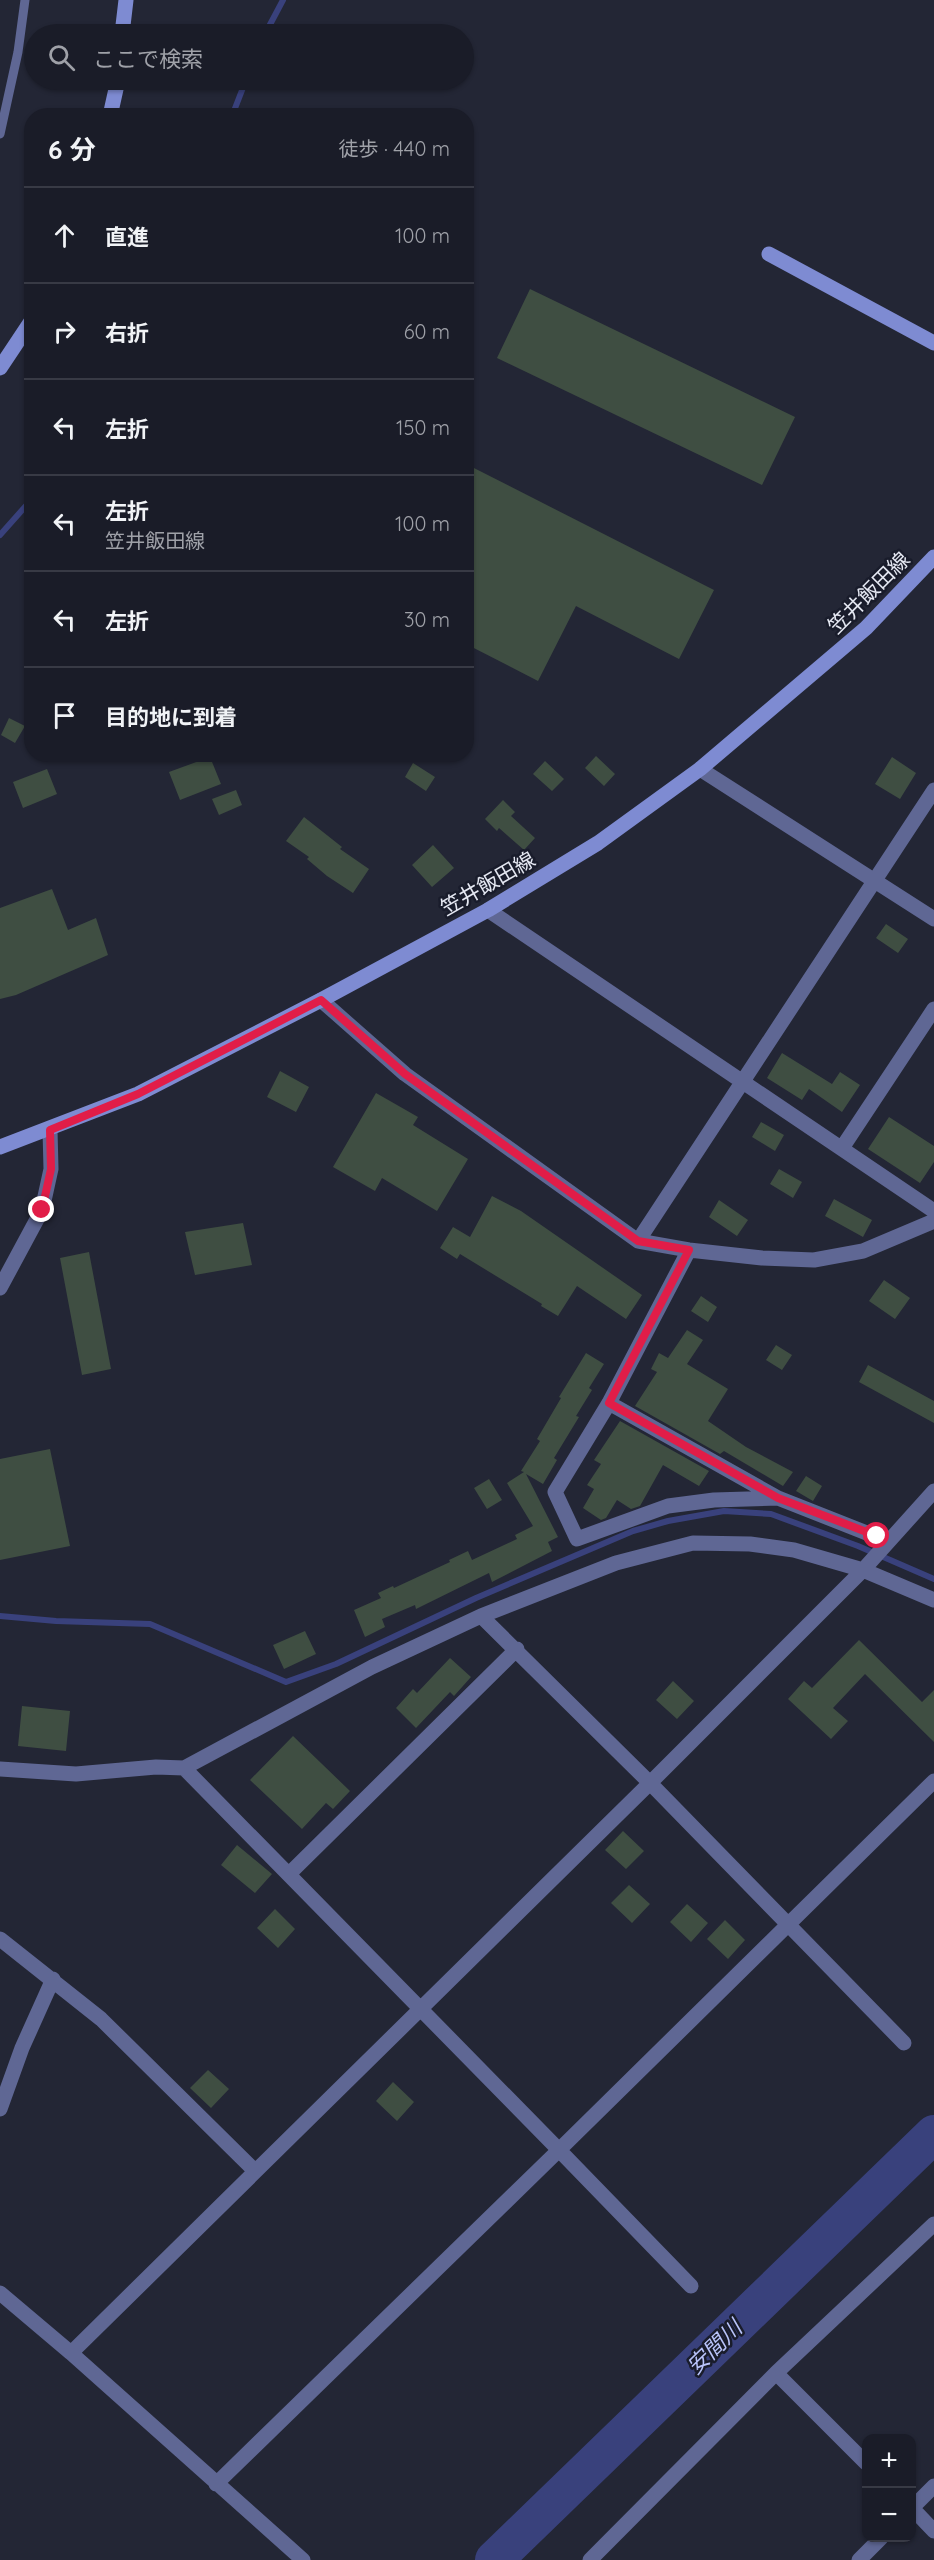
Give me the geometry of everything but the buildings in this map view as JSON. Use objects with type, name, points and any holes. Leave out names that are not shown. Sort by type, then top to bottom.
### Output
[{"type":"main road","points":[[123,24],[126,0]]},
{"type":"main road","points":[[112,108],[116,90]]},
{"type":"main road","points":[[769,254],[934,343]]},
{"type":"main road","points":[[0,368],[24,332]]},
{"type":"main road","name":"笠井飯田線","points":[[0,1148],[138,1094],[321,1000],[488,910],[598,843],[700,770],[866,628],[934,557]]},
{"type":"street","points":[[700,770],[934,919]]},
{"type":"street","points":[[638,1241],[934,790]]},
{"type":"street","points":[[488,910],[934,1211]]},
{"type":"street","points":[[321,1000],[405,1074],[638,1241],[689,1250],[762,1258],[814,1260],[863,1251],[934,1221]]},
{"type":"street","points":[[842,1148],[934,1009]]},
{"type":"street","points":[[0,1288],[42,1210],[51,1169],[50,1130]]},
{"type":"street","points":[[689,1250],[609,1403],[555,1492],[577,1539],[668,1506],[714,1500],[778,1498]]},
{"type":"street","points":[[609,1403],[778,1498],[887,1542]]},
{"type":"street","points":[[71,2352],[650,1783],[865,1567],[934,1491]]},
{"type":"street","points":[[0,1769],[76,1774],[156,1767],[184,1768],[372,1667],[481,1616],[615,1563],[693,1543],[750,1545],[794,1550],[865,1567],[934,1600]]},
{"type":"street","points":[[481,1616],[517,1649],[650,1783],[904,2043]]},
{"type":"street","points":[[289,1874],[517,1649]]},
{"type":"street","points":[[184,1768],[691,2286]]},
{"type":"street","points":[[216,2484],[934,1781]]},
{"type":"street","points":[[0,1939],[101,2019],[255,2171]]},
{"type":"street","points":[[0,2109],[22,2048],[53,1979]]},
{"type":"street","points":[[590,2560],[776,2373],[934,2224]]},
{"type":"street","points":[[0,2293],[71,2352],[303,2560]]},
{"type":"street","points":[[776,2373],[862,2458]]},
{"type":"street","points":[[916,2504],[934,2486]]},
{"type":"street","points":[[916,2512],[934,2531]]},
{"type":"street","points":[[859,2560],[877,2542]]},
{"type":"lane","points":[[0,134],[18,52],[25,0]]},
{"type":"waterway","points":[[270,24],[283,0]]},
{"type":"waterway","points":[[235,108],[242,90]]},
{"type":"waterway","points":[[0,535],[24,508]]},
{"type":"waterway","points":[[0,1616],[56,1621],[150,1624],[286,1682],[336,1664],[476,1598],[633,1531],[668,1521],[724,1511],[771,1514],[858,1546],[934,1579]]},
{"type":"waterway","name":"安間川","points":[[494,2560],[934,2134]]},
{"type":"route","points":[[42,1210],[51,1169],[50,1130],[138,1094],[321,1000],[405,1074],[638,1241],[689,1250],[609,1403],[778,1498],[877,1536]]}]
